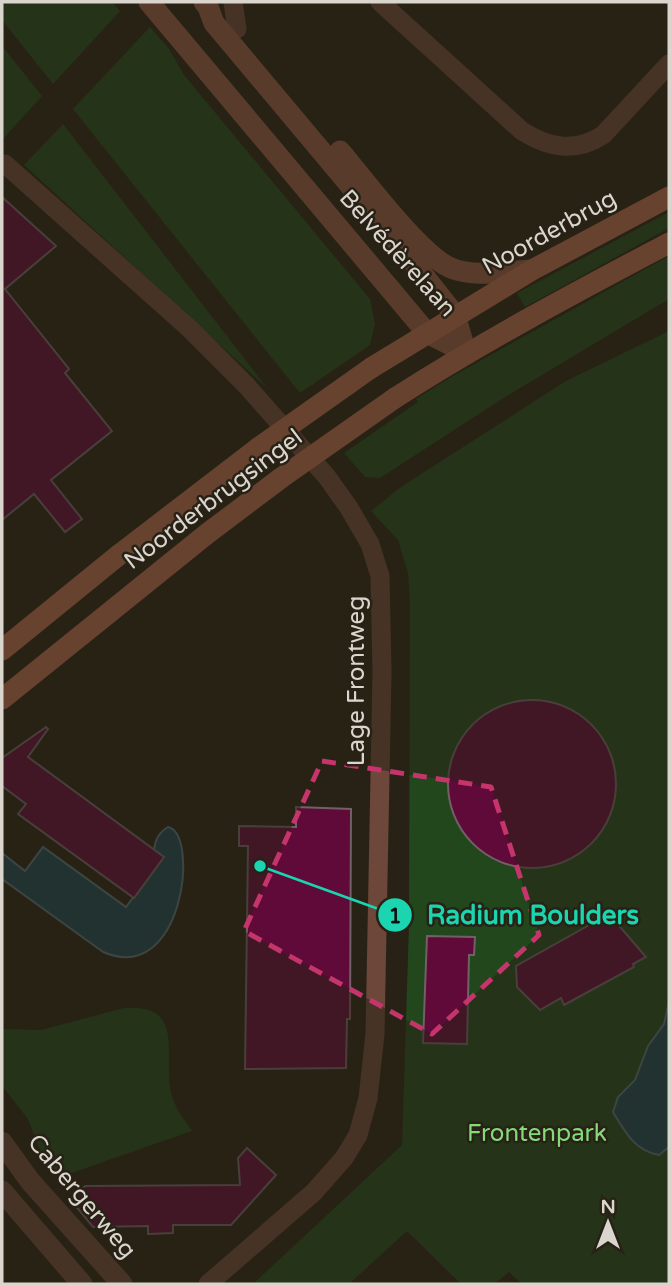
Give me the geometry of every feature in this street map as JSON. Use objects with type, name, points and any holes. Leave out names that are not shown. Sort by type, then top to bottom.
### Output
[{"type":"main road","name":"Belvédèrelaan","points":[[149,2],[427,332],[466,353]]},
{"type":"main road","name":"Belvédèrelaan","points":[[206,4],[214,23],[456,315],[466,353]]},
{"type":"main road","points":[[206,4],[237,29],[402,224],[440,261],[460,271],[532,270]]},
{"type":"main road","name":"Noorderbrug","points":[[456,315],[532,270],[669,197]]},
{"type":"main road","points":[[466,353],[669,243]]},
{"type":"main road","name":"Noorderbrugsingel","points":[[2,650],[120,554],[258,449],[371,368],[456,315]]},
{"type":"main road","name":"Noorderbrugsingel","points":[[2,699],[208,533],[281,478],[395,398],[466,353]]},
{"type":"street","points":[[233,2],[237,29]]},
{"type":"street","points":[[380,2],[522,131],[547,145],[571,147],[603,135],[669,64]]},
{"type":"street","name":"Lage Frontweg","points":[[3,165],[190,330],[246,385],[327,477],[349,508],[370,544],[380,576],[382,661],[375,1034],[368,1098],[358,1135],[344,1158],[314,1192],[208,1284]]},
{"type":"street","name":"Cabergerweg","points":[[2,1142],[30,1181],[122,1284]]},
{"type":"street","points":[[2,1191],[82,1284]]},
{"type":"highlighted area","points":[[322,761],[491,787],[539,935],[432,1034],[244,931]]},
{"type":"green space","points":[[2,2],[112,2],[120,11],[53,84],[2,20]]},
{"type":"green space","points":[[150,27],[169,49],[184,75],[370,299],[375,324],[370,345],[300,393],[73,109]]},
{"type":"green space","points":[[2,46],[42,96],[2,140]]},
{"type":"green space","points":[[63,124],[268,389],[24,165]]},
{"type":"green space","points":[[669,212],[669,228],[525,307],[517,293]]},
{"type":"green space","points":[[669,256],[669,299],[505,397],[380,478],[365,477],[344,453],[418,402],[416,399],[451,377]]},
{"type":"green space","name":"Frontenpark","points":[[669,331],[669,1284],[522,1284],[509,1272],[494,1284],[461,1284],[407,1231],[349,1284],[253,1284],[402,1145],[409,926],[410,604],[408,573],[398,540],[371,511],[401,487],[566,381]]},
{"type":"green space","points":[[124,1008],[143,1008],[155,1013],[163,1021],[169,1044],[171,1093],[192,1131],[57,1178],[44,1161],[28,1119],[2,1086],[2,1029],[41,1030]]},
{"type":"water","points":[[168,827],[178,836],[183,854],[183,879],[178,905],[167,930],[151,948],[130,957],[103,952],[2,879],[2,853],[25,871],[43,847],[126,907],[163,857],[154,850],[156,840]]},
{"type":"water","points":[[669,1002],[669,1147],[659,1155],[637,1145],[613,1112],[618,1097],[635,1080],[648,1046],[664,1024]]},
{"type":"building","points":[[2,197],[56,246],[5,289],[69,369],[65,373],[112,431],[51,480],[82,519],[65,532],[34,494],[2,520]]},
{"type":"building","points":[[532,700],[564,706],[592,724],[610,752],[616,784],[610,816],[592,844],[564,862],[532,868],[500,862],[472,844],[454,816],[448,784],[454,752],[472,724],[500,706]]},
{"type":"building","points":[[46,727],[48,729],[28,757],[164,857],[134,898],[18,814],[26,804],[2,786],[2,758]]},
{"type":"building","points":[[296,807],[351,809],[350,1019],[347,1019],[346,1068],[245,1069],[248,846],[239,846],[239,826],[296,827]]},
{"type":"building","points":[[609,914],[646,957],[633,964],[634,967],[564,1005],[561,998],[540,1010],[517,987],[516,966]]},
{"type":"building","points":[[427,936],[475,937],[474,955],[469,955],[467,1044],[423,1043]]},
{"type":"building","points":[[247,1148],[276,1175],[231,1225],[173,1225],[173,1233],[148,1234],[148,1226],[93,1227],[70,1199],[85,1186],[240,1185],[238,1158]]},
{"type":"place","name":"Radium Boulders","points":[[260,866]]}]
